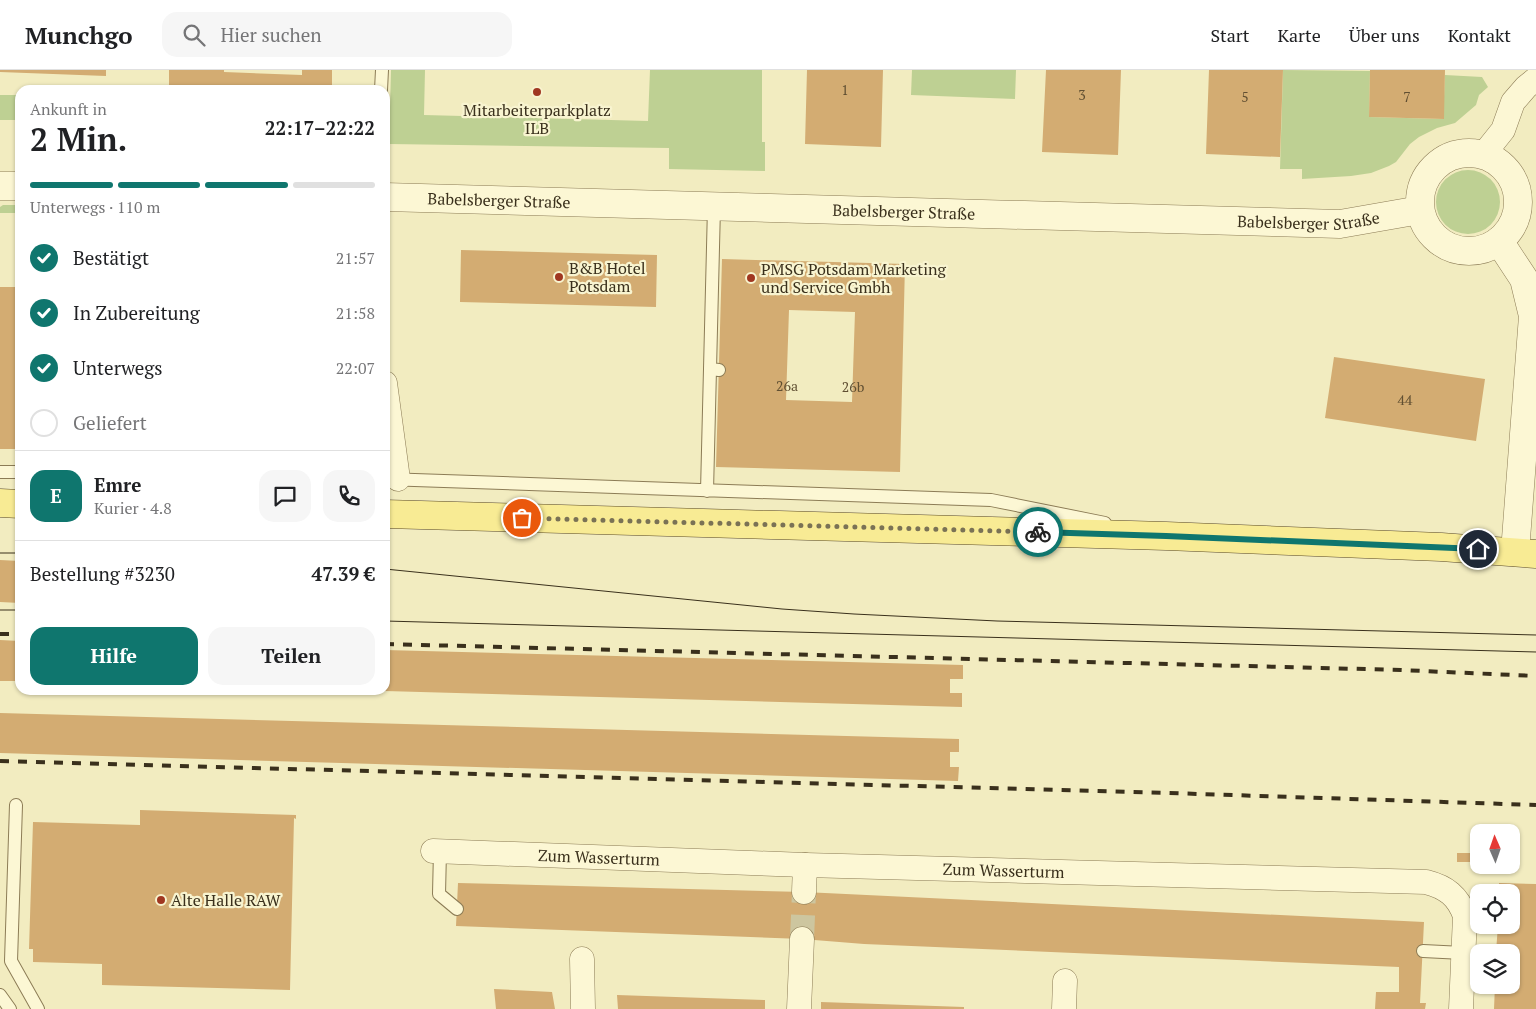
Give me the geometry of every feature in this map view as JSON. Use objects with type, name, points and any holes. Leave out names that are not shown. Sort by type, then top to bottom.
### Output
[{"type":"main road","points":[[0,504],[15,504]]},
{"type":"main road","points":[[390,514],[1166,536],[1441,547],[1526,553]]},
{"type":"street","points":[[1483,156],[1503,130],[1513,102],[1536,79]]},
{"type":"street","points":[[1466,154],[1483,156],[1497,162],[1508,173],[1515,186],[1518,201],[1516,216],[1509,230],[1499,241],[1484,249],[1467,252],[1450,248],[1436,239],[1426,226],[1420,210],[1420,194],[1426,178],[1436,166],[1450,157],[1466,154]]},
{"type":"street","points":[[0,186],[15,186]]},
{"type":"street","name":"Babelsberger Straße","points":[[390,197],[1340,224],[1420,210]]},
{"type":"street","points":[[1499,241],[1524,280],[1534,316],[1526,553]]},
{"type":"street","points":[[390,452],[392,479]]},
{"type":"street","name":"Zum Wasserturm","points":[[437,851],[805,865],[1426,882],[1448,890],[1461,906],[1465,916],[1461,1009]]},
{"type":"street","points":[[804,892],[805,865]]},
{"type":"street","points":[[798,1009],[802,939]]},
{"type":"street","points":[[582,959],[583,1009]]},
{"type":"street","points":[[1064,1009],[1065,981]]},
{"type":"lane","points":[[381,85],[382,70]]},
{"type":"lane","points":[[707,491],[714,370],[714,207]]},
{"type":"lane","points":[[0,472],[15,472]]},
{"type":"lane","points":[[392,479],[991,500],[1166,536]]},
{"type":"lane","points":[[16,805],[6,881],[11,960],[38,1009]]},
{"type":"lane","points":[[437,851],[439,894],[457,909]]},
{"type":"lane","points":[[1423,951],[1463,953]]},
{"type":"lane","points":[[0,995],[10,1009]]},
{"type":"green space","points":[[391,70],[425,70],[424,115],[648,121],[650,70],[762,70],[762,142],[765,142],[765,171],[669,169],[669,148],[390,144]]},
{"type":"green space","points":[[912,70],[1016,70],[1015,99],[911,95]]},
{"type":"green space","points":[[1283,70],[1370,71],[1369,117],[1443,119],[1445,75],[1482,77],[1488,87],[1479,95],[1476,105],[1455,123],[1437,128],[1419,137],[1410,144],[1396,162],[1389,166],[1371,173],[1351,176],[1302,179],[1302,169],[1280,169]]},
{"type":"green space","points":[[0,95],[15,95],[15,120],[0,120]]},
{"type":"green space","points":[[1462,170],[1474,170],[1491,179],[1498,190],[1500,202],[1498,214],[1491,225],[1474,234],[1462,234],[1450,229],[1441,220],[1436,208],[1436,196],[1441,184],[1450,175]]},
{"type":"green space","points":[[3,205],[15,205],[15,213],[0,213],[0,207]]},
{"type":"building","points":[[0,70],[106,70],[106,76],[0,72]]},
{"type":"building","points":[[169,70],[224,70],[224,72],[302,75],[302,70],[332,70],[332,85],[169,85]]},
{"type":"building","points":[[807,70],[883,70],[881,147],[805,144]]},
{"type":"building","points":[[1046,70],[1121,70],[1118,155],[1042,152]]},
{"type":"building","points":[[1209,70],[1283,70],[1280,157],[1206,154]]},
{"type":"building","points":[[1370,70],[1445,70],[1444,119],[1369,117]]},
{"type":"building","name":"B&B Hotel Potsdam","points":[[461,250],[657,255],[656,307],[460,302]]},
{"type":"building","points":[[722,259],[905,264],[900,472],[716,467]],"holes":[[[789,310],[855,312],[852,402],[786,400]]]},
{"type":"building","points":[[0,287],[15,287],[15,449],[0,449]]},
{"type":"building","points":[[1334,357],[1485,379],[1476,441],[1325,418]]},
{"type":"building","points":[[0,560],[15,561],[15,603],[0,602]]},
{"type":"building","points":[[0,640],[15,641],[15,681],[0,681]]},
{"type":"building","points":[[390,650],[963,665],[963,679],[950,679],[950,693],[962,693],[962,707],[390,691]]},
{"type":"building","points":[[0,713],[959,739],[959,752],[950,752],[950,767],[959,767],[958,781],[0,753]]},
{"type":"building","name":"Alte Halle RAW","points":[[140,810],[296,815],[296,819],[294,818],[290,990],[102,985],[102,964],[33,962],[33,949],[29,949],[33,822],[140,825]]},
{"type":"building","points":[[1457,853],[1470,853],[1470,862],[1457,862]]},
{"type":"building","points":[[458,883],[804,892],[1424,922],[1420,1003],[1426,1003],[1425,1009],[1375,1009],[1376,992],[1399,992],[1399,967],[864,944],[802,939],[456,926]]},
{"type":"building","points":[[1499,883],[1536,884],[1536,1009],[1494,1009],[1495,994],[1520,994],[1520,944],[1497,944],[1497,934],[1520,934],[1520,884]]},
{"type":"building","points":[[494,989],[552,992],[555,1009],[496,1009]]},
{"type":"building","points":[[617,995],[765,1000],[765,1009],[618,1009]]},
{"type":"building","points":[[821,1002],[964,1007],[964,1009],[821,1009]]},
{"type":"tunnel","points":[[802,939],[804,892]]},
{"type":"tram line","points":[[0,553],[15,553]]},
{"type":"tram line","points":[[390,570],[782,609],[854,614],[997,621],[1536,635]]},
{"type":"tram line","points":[[0,610],[15,610]]},
{"type":"tram line","points":[[390,621],[1536,652]]},
{"type":"railway","points":[[0,634],[15,634]]},
{"type":"railway","points":[[390,644],[1401,670],[1536,676]]},
{"type":"railway","points":[[0,761],[1536,805]]},
{"type":"way so far","points":[[522,518],[1038,532]]},
{"type":"place","name":"Mitarbeiterparkplatz ILB","points":[[537,92]]},
{"type":"place","name":"B&B Hotel Potsdam","points":[[559,277]]},
{"type":"place","name":"PMSG Potsdam Marketing und Service Gmbh","points":[[751,278]]},
{"type":"place","name":"Alte Halle RAW","points":[[161,900]]},
{"type":"route","points":[[1038,532],[1478,549]]}]
